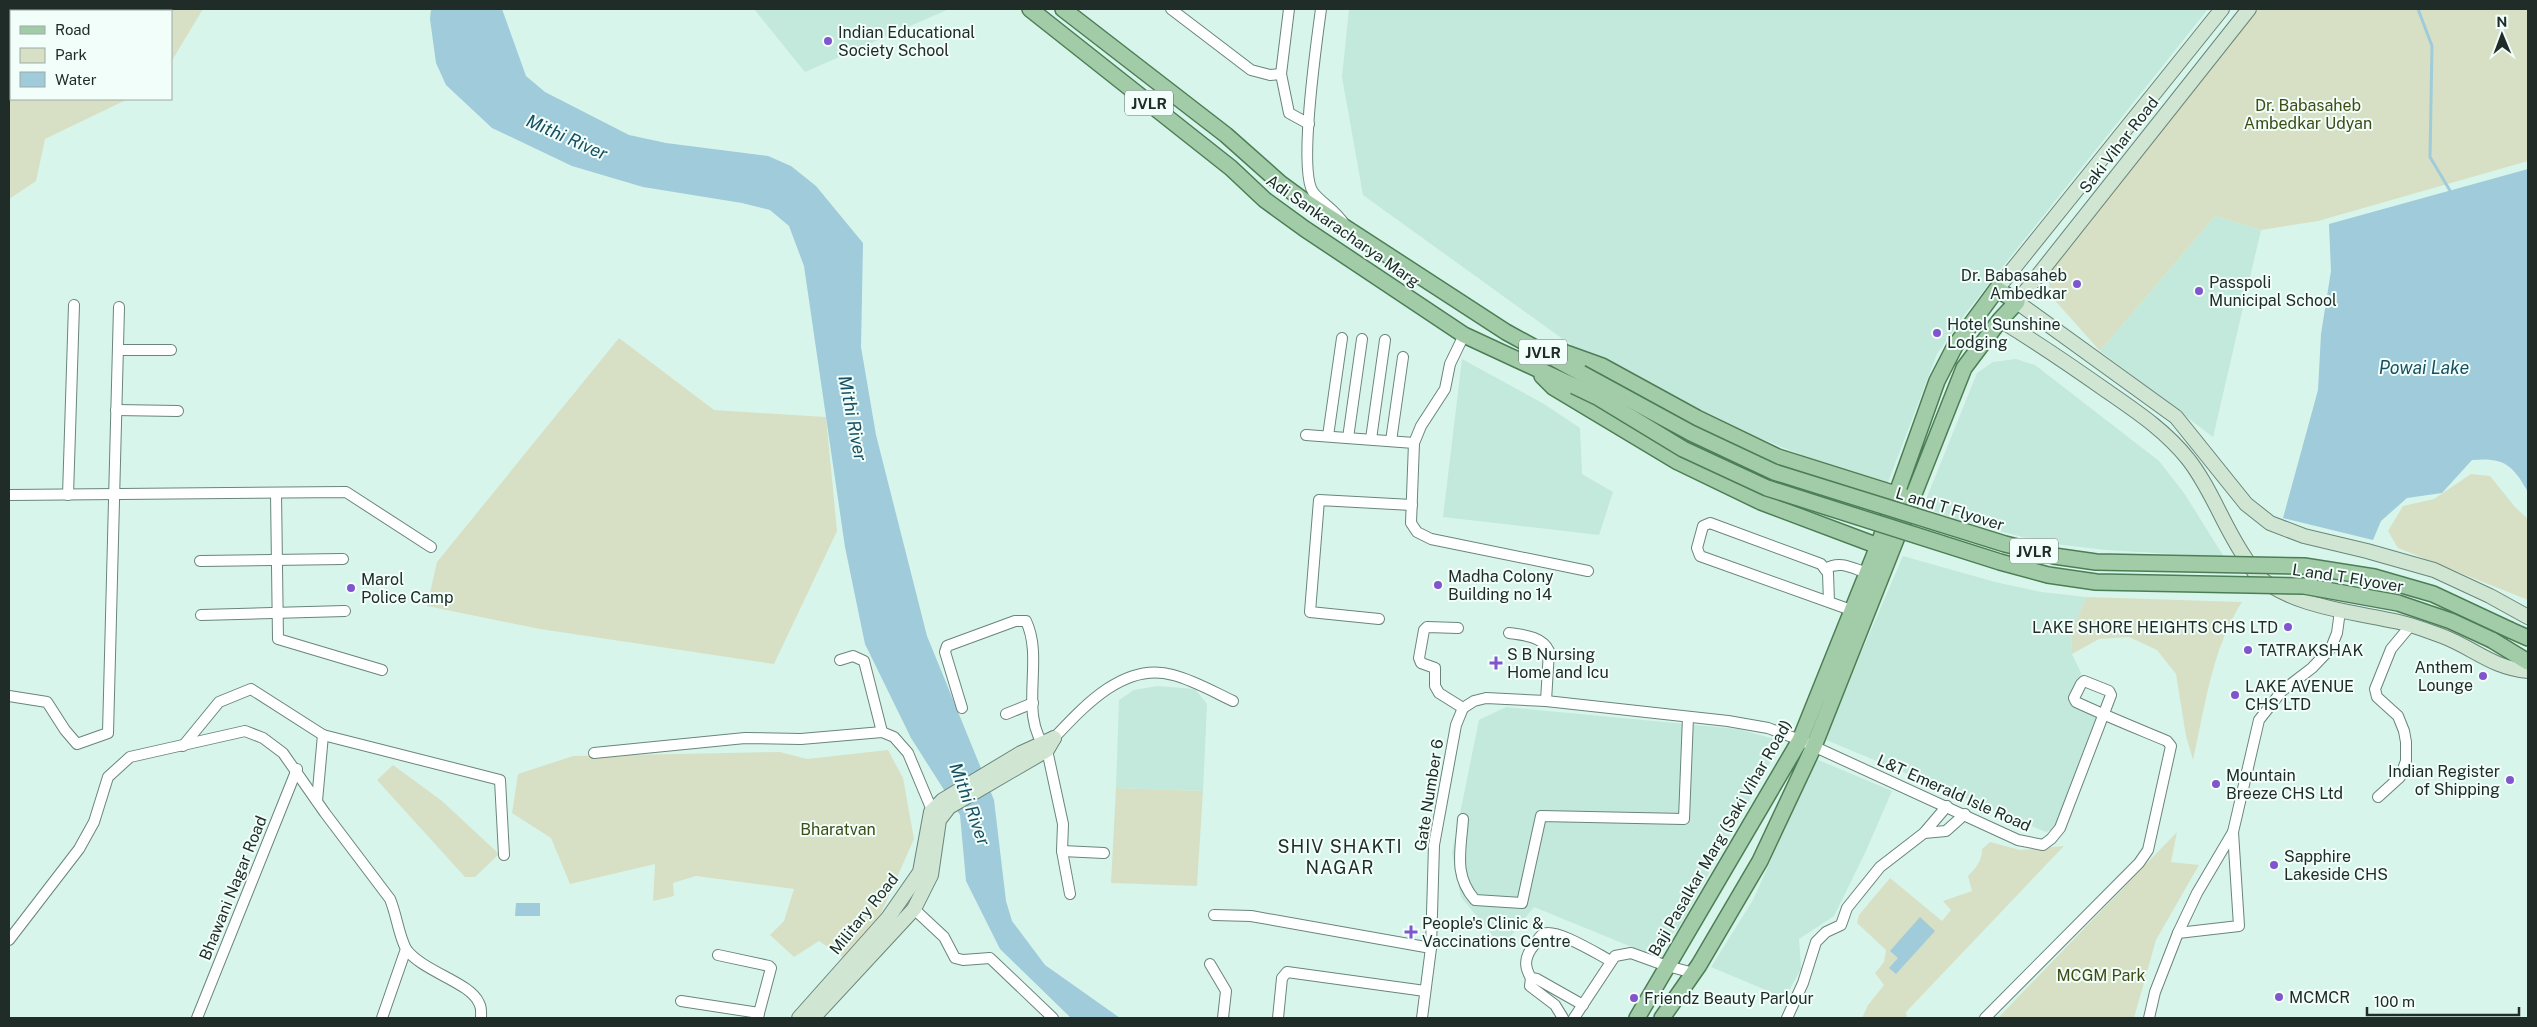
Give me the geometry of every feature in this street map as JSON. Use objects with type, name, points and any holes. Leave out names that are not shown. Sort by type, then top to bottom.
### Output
[{"type":"main road","name":"Adi Sankaracharya Marg","points":[[1030,9],[1231,168],[1265,200],[1305,229],[1464,335],[1533,366]]},
{"type":"main road","name":"Adi Sankaracharya Marg","points":[[1063,9],[1226,135],[1280,183],[1306,202],[1506,332]]},
{"type":"main road","points":[[1997,289],[2017,302]]},
{"type":"main road","name":"Baji Pasalkar Marg (Saki Vihar Road)","points":[[1662,1018],[1694,973],[1760,861],[1885,548],[1896,494],[1937,381],[1955,346],[1997,289]]},
{"type":"main road","name":"Baji Pasalkar Marg (Saki Vihar Road)","points":[[1637,1018],[1667,966],[1807,743],[1851,610],[1867,573],[1885,548],[1912,499],[1964,368],[2000,320],[2017,302]]},
{"type":"main road","points":[[1983,309],[2000,320]]},
{"type":"main road","points":[[1506,332],[1602,366],[1697,418],[1778,457],[1912,499]]},
{"type":"main road","name":"L and T Flyover","points":[[1506,332],[1577,379],[1599,398],[1683,449],[1767,488],[2000,562],[2048,575],[2096,582],[2304,586],[2398,603],[2451,621],[2492,640],[2528,662]]},
{"type":"main road","points":[[1533,366],[1553,387],[1678,462],[1761,502],[1885,548]]},
{"type":"main road","name":"L and T Flyover","points":[[1533,366],[1577,379],[1774,472],[2005,544],[2054,556],[2096,562],[2304,566],[2374,577],[2433,594],[2528,638]]},
{"type":"main road","points":[[1789,512],[1805,467]]},
{"type":"street","points":[[1171,9],[1251,70],[1270,75],[1280,74]]},
{"type":"street","points":[[1289,9],[1280,74],[1289,113],[1309,124]]},
{"type":"street","points":[[1321,9],[1312,70],[1309,124],[1309,179],[1313,192],[1337,212],[1348,230]]},
{"type":"street","name":"Saki Vihar Road","points":[[1997,289],[2222,9]]},
{"type":"street","name":"Saki Vihar Road","points":[[2017,302],[2249,9]]},
{"type":"street","points":[[2072,196],[2090,210]]},
{"type":"street","points":[[2017,302],[2176,418],[2240,498],[2270,523],[2304,536],[2434,570],[2490,596],[2528,617]]},
{"type":"street","points":[[68,494],[74,305]]},
{"type":"street","points":[[9,696],[47,702],[65,730],[77,744],[108,733],[119,307]]},
{"type":"street","points":[[2000,320],[2150,420],[2167,435],[2188,459],[2204,483],[2229,534],[2256,575],[2280,590],[2340,611],[2411,625],[2444,637],[2508,670],[2528,671]]},
{"type":"street","points":[[1464,335],[1450,364],[1445,389],[1421,426],[1414,443],[1411,523],[1417,532],[1431,539],[1588,571]]},
{"type":"street","points":[[1328,436],[1342,338]]},
{"type":"street","points":[[1348,438],[1362,339]]},
{"type":"street","points":[[1371,440],[1385,340]]},
{"type":"street","points":[[118,350],[171,350]]},
{"type":"street","points":[[1391,441],[1403,357]]},
{"type":"street","points":[[116,410],[178,411]]},
{"type":"street","points":[[1306,434],[1414,443]]},
{"type":"street","points":[[9,495],[346,492],[431,547]]},
{"type":"street","points":[[276,493],[278,639],[382,670]]},
{"type":"street","points":[[1379,619],[1310,612],[1318,500],[1412,505]]},
{"type":"street","points":[[1829,602],[1830,582],[1825,569],[1815,561],[1710,523],[1703,526],[1697,548],[1700,556],[1851,610]]},
{"type":"street","points":[[200,561],[343,559]]},
{"type":"street","points":[[1825,569],[1833,564],[1842,564],[1867,573]]},
{"type":"street","points":[[201,615],[345,611]]},
{"type":"street","points":[[2178,933],[2239,926],[2233,832],[2259,720],[2282,691],[2312,668],[2331,648],[2337,633],[2340,611]]},
{"type":"street","points":[[962,708],[945,652],[947,646],[1022,620],[1026,622],[1033,654],[1033,717],[1047,743],[1063,824],[1062,850],[1070,894]]},
{"type":"street","points":[[2378,797],[2400,777],[2406,761],[2406,742],[2404,730],[2398,716],[2377,697],[2375,689],[2391,649],[2411,625]]},
{"type":"street","points":[[1458,628],[1427,627],[1424,630],[1419,658],[1421,663],[1435,668],[1436,686],[1439,693],[1463,708]]},
{"type":"street","points":[[1509,633],[1531,636],[1547,646],[1549,651],[1546,701]]},
{"type":"street","points":[[840,660],[853,656],[864,661],[882,732]]},
{"type":"street","points":[[935,816],[946,804],[1047,743],[1080,710],[1103,691],[1130,677],[1151,672],[1173,674],[1233,700]]},
{"type":"street","points":[[183,746],[219,702],[251,689],[323,735],[500,780],[504,855]]},
{"type":"street","name":"L&T Emerald Isle Road","points":[[1463,708],[1474,701],[1486,698],[1546,701],[1768,728],[1807,743],[2018,840],[2043,845],[2060,828],[2104,715],[2167,741],[2171,746],[2148,850],[2139,863],[1985,1018]]},
{"type":"street","points":[[1006,714],[1033,703]]},
{"type":"street","name":"Gate Number 6","points":[[1422,1018],[1431,948],[1434,844],[1456,725],[1463,708]]},
{"type":"street","points":[[1464,819],[1460,874],[1466,890],[1475,900],[1522,903],[1541,816],[1684,819],[1688,717]]},
{"type":"street","points":[[9,940],[79,849],[94,822],[108,777],[130,757],[245,731],[263,738],[283,753],[297,769],[317,801],[390,900],[406,949],[421,965],[472,994],[479,1001],[481,1018]]},
{"type":"street","points":[[594,754],[745,738],[810,739],[882,732],[894,737],[908,753],[935,816],[932,875],[914,909],[822,1000],[813,1018]]},
{"type":"street","points":[[317,801],[323,735]]},
{"type":"street","name":"Bhawani Nagar Road","points":[[197,1018],[297,769]]},
{"type":"street","points":[[1787,1018],[1803,983],[1816,942],[1826,932],[1841,925],[1847,908],[1880,866],[1924,833],[1947,806]]},
{"type":"street","points":[[1924,833],[1946,831],[1965,814]]},
{"type":"street","name":"Military Road","points":[[799,1018],[822,1000],[888,918],[920,872],[935,816]]},
{"type":"street","points":[[2149,1018],[2154,992],[2178,933],[2197,893],[2233,832]]},
{"type":"street","points":[[1062,850],[1104,853]]},
{"type":"street","points":[[914,909],[944,937],[955,958],[964,960],[990,958],[1052,1018]]},
{"type":"street","points":[[1214,915],[1251,916],[1431,948]]},
{"type":"street","points":[[1563,1018],[1555,1005],[1530,986],[1531,978],[1526,970],[1528,953],[1542,934],[1560,935],[1611,961]]},
{"type":"street","points":[[382,1018],[406,949]]},
{"type":"street","points":[[1574,1018],[1611,961],[1620,954],[1631,953],[1694,973]]},
{"type":"street","points":[[681,1002],[758,1016],[771,968],[718,955]]},
{"type":"street","points":[[1210,964],[1226,992],[1224,1018]]},
{"type":"street","points":[[1278,1018],[1282,978],[1287,972],[1425,991]]},
{"type":"street","points":[[1531,978],[1583,1005]]},
{"type":"shaded area","name":"Indian Educational Society School","points":[[754,9],[949,9],[805,72]]},
{"type":"shaded area","points":[[1349,9],[2208,9],[1965,314],[1937,354],[1887,485],[1819,462],[1740,430],[1571,345],[1363,195],[1342,77]]},
{"type":"shaded area","name":"Passpoli Municipal School","points":[[2215,216],[2261,230],[2213,437],[2100,351]]},
{"type":"shaded area","points":[[1462,359],[1544,404],[1580,428],[1582,474],[1613,492],[1599,535],[1443,517]]},
{"type":"shaded area","points":[[2016,359],[2035,365],[2159,461],[2184,493],[2224,557],[2106,550],[2046,543],[1957,520],[1923,507],[1977,373],[1993,362]]},
{"type":"shaded area","points":[[1903,556],[1995,582],[2041,592],[2086,597],[2071,634],[2072,654],[2081,673],[2073,695],[2099,709],[2055,828],[2046,832],[1824,739]]},
{"type":"shaded area","points":[[1157,686],[1195,689],[1207,704],[1203,791],[1116,788],[1119,700],[1134,690]]},
{"type":"shaded area","points":[[1506,707],[1738,729],[1782,741],[1678,929],[1649,954],[1534,907],[1502,947],[1461,897],[1452,853],[1479,720]]},
{"type":"shaded area","points":[[1816,759],[1892,791],[1865,853],[1834,916],[1799,939],[1801,969],[1785,998],[1711,967],[1753,900]]},
{"type":"green space","points":[[9,9],[203,9],[172,60],[172,10],[10,10],[10,100],[126,100],[45,139],[36,181],[9,199]]},
{"type":"green space","name":"Dr. Babasaheb Ambedkar Udyan","points":[[2259,9],[2528,9],[2528,161],[2318,221],[2261,230],[2215,216],[2100,351],[2050,295],[2047,258],[2069,226]]},
{"type":"green space","points":[[619,338],[714,410],[826,417],[837,531],[774,664],[540,629],[427,606],[437,562]]},
{"type":"green space","points":[[2471,474],[2490,476],[2515,507],[2528,519],[2528,600],[2398,548],[2388,531],[2403,506],[2434,499]]},
{"type":"green space","points":[[2086,597],[2242,602],[2223,639],[2216,658],[2193,760],[2186,736],[2176,674],[2157,650],[2129,637],[2099,639],[2072,654],[2071,634]]},
{"type":"green space","name":"Bharatvan","points":[[888,750],[903,778],[914,839],[879,918],[847,960],[819,941],[794,957],[770,935],[784,921],[794,889],[696,876],[673,883],[674,896],[653,901],[655,864],[570,884],[551,838],[512,813],[518,774],[573,756],[780,752],[807,759]]},
{"type":"green space","points":[[393,765],[442,801],[499,854],[475,877],[465,877],[377,780]]},
{"type":"green space","points":[[1116,788],[1203,791],[1197,886],[1111,883]]},
{"type":"green space","name":"MCGM Park","points":[[2177,832],[2171,862],[2199,865],[2156,940],[2134,1018],[1998,1018]]},
{"type":"green space","points":[[1990,842],[2020,850],[2064,846],[1906,1012],[1907,1018],[1862,1018],[1868,1005],[1884,985],[1875,973],[1884,962],[1886,950],[1857,923],[1859,915],[1890,878],[1942,921],[1951,910],[1943,901],[1972,891],[1968,876],[1978,864],[1982,849]]},
{"type":"water","name":"Mithi River","points":[[431,9],[502,9],[526,76],[545,92],[629,135],[666,143],[768,156],[791,166],[816,186],[863,243],[861,347],[876,435],[927,636],[994,800],[1006,901],[1012,921],[1045,965],[1120,1018],[1071,1018],[1000,949],[966,881],[960,815],[911,738],[865,644],[845,547],[804,266],[789,226],[770,210],[742,203],[643,187],[572,166],[492,128],[446,85],[436,63],[430,19]]},
{"type":"water","name":"Powai Lake","points":[[2528,169],[2528,492],[2517,475],[2506,465],[2492,460],[2472,460],[2442,493],[2407,498],[2381,521],[2373,540],[2283,518],[2318,390],[2321,334],[2331,271],[2329,224]]},
{"type":"water","points":[[516,903],[540,903],[540,916],[515,916]]},
{"type":"water","points":[[1920,917],[1935,931],[1896,974],[1889,968],[1898,958],[1890,951]]},
{"type":"waterway","points":[[2418,9],[2432,46],[2430,157],[2452,194]]},
{"type":"place","name":"Indian Educational Society School","points":[[828,41]]},
{"type":"place","name":"Dr. Babasaheb Ambedkar","points":[[2077,284]]},
{"type":"place","name":"Passpoli Municipal School","points":[[2199,291]]},
{"type":"place","name":"Hotel Sunshine Lodging","points":[[1937,333]]},
{"type":"place","name":"Madha Colony Building no 14","points":[[1438,585]]},
{"type":"place","name":"Marol Police Camp","points":[[351,588]]},
{"type":"place","name":"LAKE SHORE HEIGHTS CHS LTD","points":[[2288,627]]},
{"type":"place","name":"TATRAKSHAK","points":[[2248,650]]},
{"type":"place","name":"S B Nursing Home and Icu","points":[[1496,663]]},
{"type":"place","name":"Anthem Lounge","points":[[2483,676]]},
{"type":"place","name":"LAKE AVENUE CHS LTD","points":[[2235,695]]},
{"type":"place","name":"Indian Register of Shipping","points":[[2510,780]]},
{"type":"place","name":"Mountain Breeze CHS Ltd","points":[[2216,784]]},
{"type":"place","name":"Sapphire Lakeside CHS","points":[[2274,865]]},
{"type":"place","name":"People's Clinic & Vaccinations Centre","points":[[1411,932]]},
{"type":"place","name":"MCMCR","points":[[2279,997]]},
{"type":"place","name":"Friendz Beauty Parlour","points":[[1634,998]]},
{"type":"district","name":"SHIV SHAKTI NAGAR","points":[[1340,856]]}]
